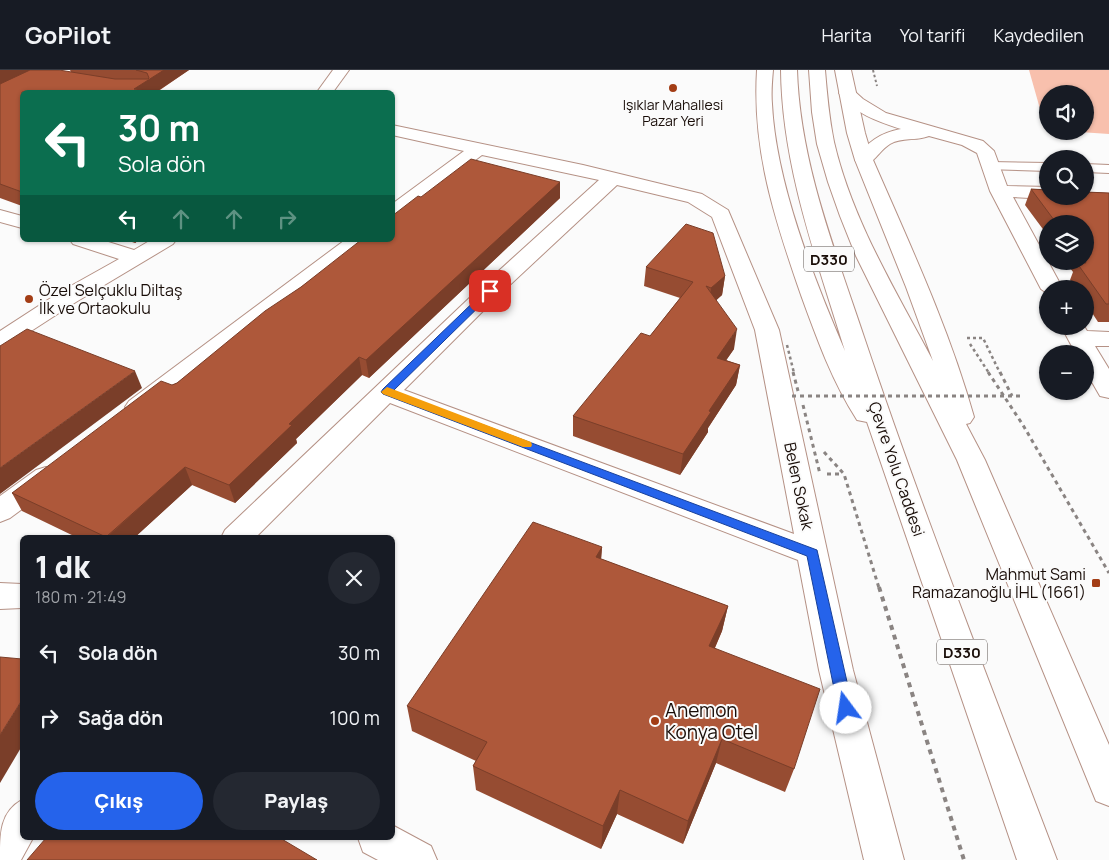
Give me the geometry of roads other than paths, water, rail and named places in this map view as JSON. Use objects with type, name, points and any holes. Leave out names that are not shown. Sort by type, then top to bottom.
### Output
[{"type":"main road","points":[[326,90],[341,70]]},
{"type":"main road","points":[[765,70],[765,106],[771,165],[786,216],[842,372],[859,405],[888,444]]},
{"type":"main road","name":"Çevre Yolu Caddesi","points":[[789,70],[789,90],[798,155],[853,339],[888,444],[1037,860]]},
{"type":"main road","name":"D330","points":[[817,70],[820,112],[826,144],[837,182],[850,216],[867,256],[971,460],[1109,788]]},
{"type":"main road","points":[[843,70],[864,160],[935,329],[952,379],[971,460]]},
{"type":"main road","points":[[847,93],[860,106],[875,114],[980,146],[984,151],[1000,191],[1047,280]]},
{"type":"main road","name":"Belen Sokak","points":[[395,131],[695,198],[721,214],[794,399],[812,553],[836,670],[884,860]]},
{"type":"main road","points":[[864,160],[876,144],[885,138],[918,132],[948,136]]},
{"type":"main road","points":[[395,212],[479,148]]},
{"type":"main road","points":[[239,535],[386,392],[612,178]]},
{"type":"main road","points":[[1000,191],[1039,193]]},
{"type":"main road","points":[[0,216],[20,221]]},
{"type":"main road","points":[[87,242],[136,257]]},
{"type":"main road","points":[[0,341],[162,242]]},
{"type":"main road","points":[[119,421],[355,242]]},
{"type":"main road","points":[[1078,335],[1109,390]]},
{"type":"main road","points":[[1090,335],[1109,339]]},
{"type":"main road","points":[[386,392],[812,553]]},
{"type":"main road","points":[[0,512],[64,463]]},
{"type":"main road","points":[[0,596],[20,596]]},
{"type":"main road","points":[[0,860],[20,823]]},
{"type":"main road","points":[[382,840],[417,860]]},
{"type":"lane","points":[[990,166],[1039,167]]},
{"type":"lane","points":[[1094,168],[1109,169]]},
{"type":"place","name":"Işıklar Mahallesi Pazar Yeri","points":[[673,88]]},
{"type":"place","name":"Özel Selçuklu Diltaş İlk ve Ortaokulu","points":[[29,299]]},
{"type":"place","name":"Mahmut Sami Ramazanoğlu İHL (1661)","points":[[1096,583]]},
{"type":"place","name":"Anemon Konya Otel","points":[[655,721]]}]
